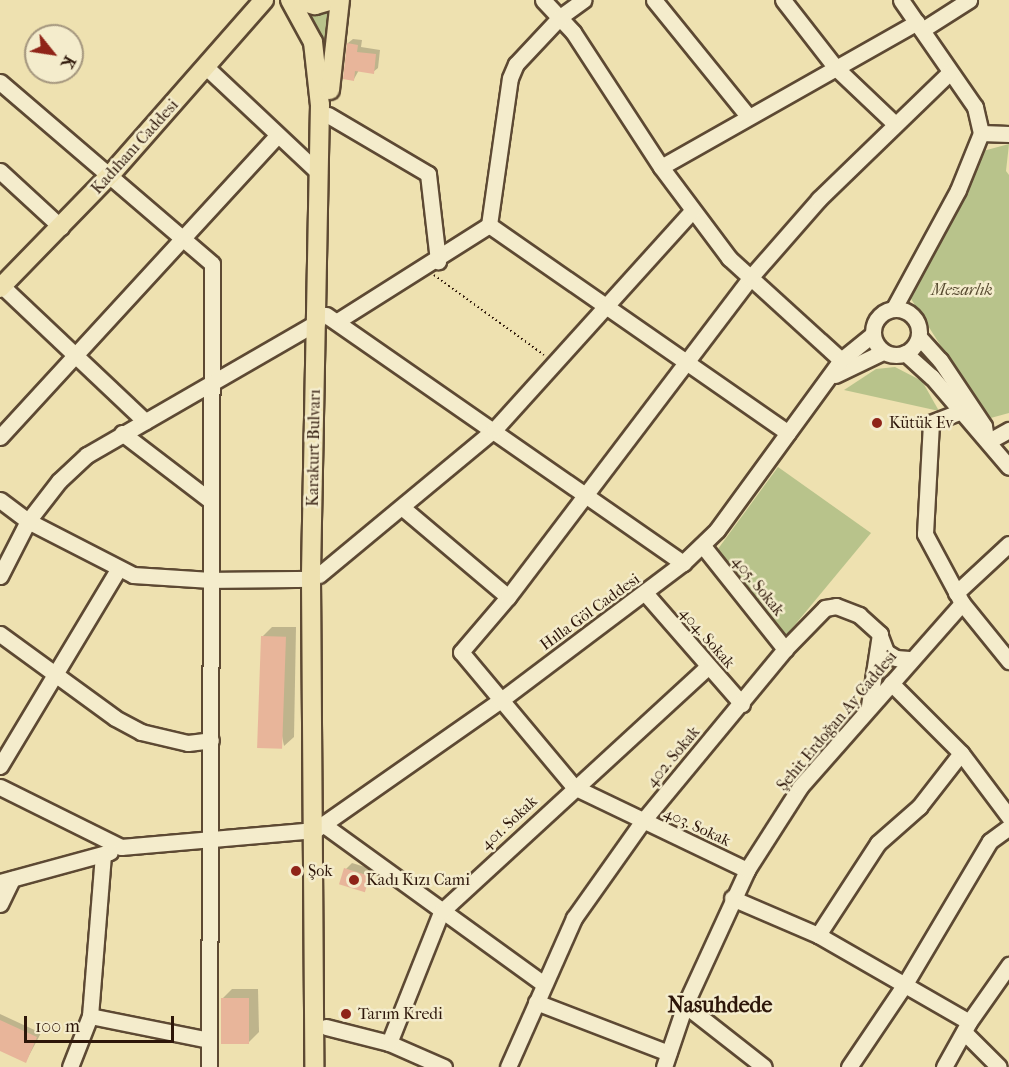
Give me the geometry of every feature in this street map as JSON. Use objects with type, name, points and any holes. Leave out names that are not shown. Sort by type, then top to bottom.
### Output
[{"type":"main road","name":"Kadıhanı Caddesi","points":[[1,287],[111,174],[264,0]]},
{"type":"main road","name":"Karakurt Bulvarı","points":[[290,0],[313,42],[318,66],[319,173],[327,319]]},
{"type":"main road","points":[[297,0],[315,5],[333,0]]},
{"type":"main road","name":"Karakurt Bulvarı","points":[[319,828],[315,577],[327,319],[328,115],[340,0]]},
{"type":"main road","points":[[319,828],[326,1067]]},
{"type":"main road","points":[[314,1067],[319,828]]},
{"type":"street","points":[[543,0],[560,17],[692,211],[749,279],[841,360]]},
{"type":"street","points":[[0,576],[28,521],[73,468],[122,433],[431,264],[489,225],[507,85],[516,64],[560,17],[583,0]]},
{"type":"street","points":[[654,0],[748,116]]},
{"type":"street","points":[[783,0],[836,68],[894,123]]},
{"type":"street","points":[[883,352],[872,334],[875,320],[894,308],[958,190],[981,133],[975,107],[901,0]]},
{"type":"street","points":[[661,167],[836,68],[969,0]]},
{"type":"street","points":[[206,67],[319,173]]},
{"type":"street","points":[[404,509],[508,597],[583,494],[749,279],[894,123],[950,72]]},
{"type":"street","points":[[2,86],[111,174],[212,264],[212,841],[209,1067]]},
{"type":"street","points":[[328,115],[428,174],[431,264]]},
{"type":"street","points":[[981,133],[1009,134]]},
{"type":"street","points":[[0,437],[185,239],[277,136]]},
{"type":"street","points":[[0,171],[61,226]]},
{"type":"street","points":[[0,500],[28,521],[118,570],[152,577],[211,580],[315,577],[404,509],[495,429],[603,306],[692,211]]},
{"type":"street","points":[[489,225],[788,433]]},
{"type":"street","points":[[1,287],[145,421]]},
{"type":"street","points":[[894,308],[913,316],[919,336],[940,360],[984,426],[987,439]]},
{"type":"street","points":[[327,319],[495,429],[583,494],[683,563]]},
{"type":"street","name":"Hılla Göl Caddesi","points":[[319,828],[501,700],[646,594],[703,546],[830,378],[841,360],[872,334]]},
{"type":"street","points":[[905,354],[919,336]]},
{"type":"street","points":[[830,378],[883,352],[905,354],[932,377],[975,431],[987,439],[1009,467]]},
{"type":"street","points":[[959,412],[931,423],[925,534],[959,598],[1009,661]]},
{"type":"street","points":[[987,439],[1009,430]]},
{"type":"street","points":[[122,433],[211,501]]},
{"type":"street","name":"Şehit Erdoğan Ay Caddesi","points":[[667,1060],[685,1005],[732,898],[747,870],[800,787],[912,659],[959,598],[1009,544]]},
{"type":"street","name":"405. Sokak","points":[[703,546],[785,649]]},
{"type":"street","points":[[0,766],[118,570]]},
{"type":"street","name":"404. Sokak","points":[[646,594],[707,667],[742,704]]},
{"type":"street","name":"403. Sokak","points":[[508,597],[461,652],[574,787],[642,822],[747,870]]},
{"type":"street","name":"402. Sokak","points":[[508,1067],[574,918],[642,822],[742,704],[785,649],[825,608],[836,606],[859,615],[880,634],[886,651],[896,658],[912,659]]},
{"type":"street","points":[[0,634],[57,672],[115,718],[141,732],[188,743],[211,740]]},
{"type":"street","points":[[869,706],[880,634]]},
{"type":"street","name":"401. Sokak","points":[[389,1042],[441,912],[574,787],[707,667]]},
{"type":"street","points":[[891,683],[961,753],[1009,817]]},
{"type":"street","points":[[818,935],[878,843],[919,807],[961,753]]},
{"type":"street","points":[[0,787],[122,847]]},
{"type":"street","points":[[849,1067],[905,984],[990,841],[1009,827]]},
{"type":"street","points":[[0,904],[6,880],[103,856],[122,847],[212,841],[319,828],[544,984]]},
{"type":"street","points":[[70,1067],[90,1016],[103,856]]},
{"type":"street","points":[[732,898],[818,935],[905,984],[966,1027],[999,1067]]},
{"type":"street","points":[[944,1067],[966,1027],[1009,965]]},
{"type":"street","points":[[536,1002],[667,1060]]},
{"type":"street","points":[[685,1005],[764,1067]]},
{"type":"street","points":[[90,1016],[209,1040]]},
{"type":"street","points":[[326,1027],[389,1042],[438,1066]]},
{"type":"path","points":[[431,264],[554,363]]},
{"type":"green space","points":[[337,8],[329,26],[324,52],[304,10]]},
{"type":"green space","name":"Mezarlık","points":[[1009,144],[1006,171],[1009,175],[1009,413],[987,419],[906,291],[953,217],[983,151]]},
{"type":"green space","points":[[895,367],[922,381],[939,411],[844,390],[876,369]]},
{"type":"green space","points":[[778,467],[871,533],[784,638],[715,553]]},
{"type":"building","points":[[347,43],[358,45],[357,52],[376,54],[374,74],[355,71],[354,81],[343,79]]},
{"type":"building","points":[[261,636],[286,637],[282,749],[257,748]]},
{"type":"building","name":"Kadı Kızı Cami","points":[[344,868],[370,876],[365,892],[339,884]]},
{"type":"building","points":[[221,998],[249,998],[249,1044],[221,1044]]},
{"type":"building","points":[[0,1020],[37,1037],[26,1063],[0,1051]]},
{"type":"place","name":"Kütük Ev","points":[[877,423]]},
{"type":"place","name":"Şok","points":[[296,871]]},
{"type":"place","name":"Kadı Kızı Cami","points":[[354,880]]},
{"type":"place","name":"Tarım Kredi","points":[[346,1014]]},
{"type":"district","name":"Nasuhdede","points":[[720,1006]]}]
